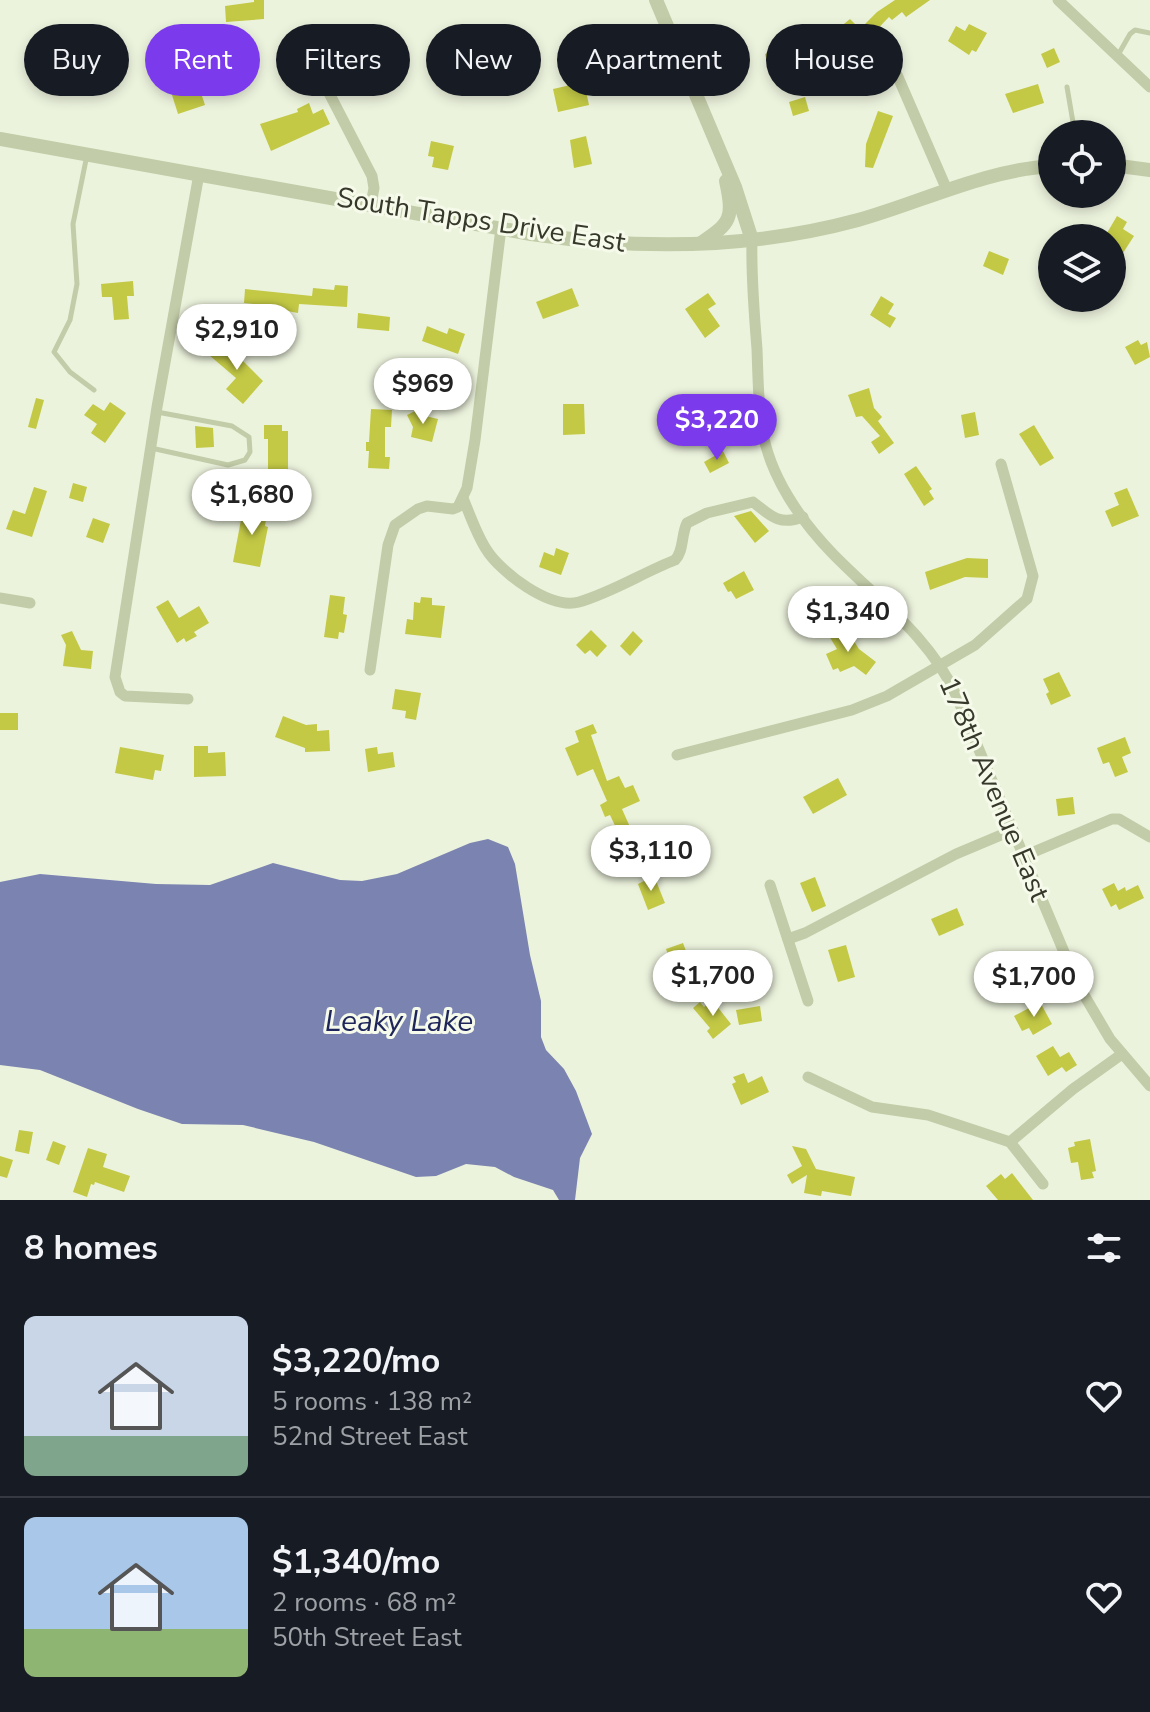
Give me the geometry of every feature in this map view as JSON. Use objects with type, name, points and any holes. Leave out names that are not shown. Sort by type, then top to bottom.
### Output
[{"type":"street","points":[[656,0],[723,157],[752,240]]},
{"type":"street","points":[[1058,0],[1150,87]]},
{"type":"street","points":[[903,89],[947,190]]},
{"type":"street","points":[[331,96],[372,176],[374,188],[371,204]]},
{"type":"street","name":"South Tapps Drive East","points":[[0,139],[594,242],[700,244],[752,240],[856,220],[947,190],[1038,168]]},
{"type":"street","points":[[700,244],[724,228],[730,212],[723,157]]},
{"type":"street","points":[[1126,167],[1150,170]]},
{"type":"street","points":[[188,699],[125,696],[120,692],[115,677],[156,412],[199,174]]},
{"type":"street","points":[[370,670],[388,545],[395,525],[427,506],[453,509],[463,498],[479,412],[501,228]]},
{"type":"street","name":"178th Avenue East","points":[[752,240],[762,428],[775,473],[803,517],[830,551],[898,617],[940,664],[956,695],[1077,983],[1122,1054],[1150,1086]]},
{"type":"street","points":[[677,755],[852,710],[887,696],[975,645],[1027,599],[1033,576],[1001,464]]},
{"type":"street","points":[[463,498],[479,536],[495,562],[543,596],[567,604],[613,590],[675,560],[680,554],[687,523],[707,513],[753,502],[778,520],[790,522],[803,517]]},
{"type":"street","points":[[0,598],[30,603]]},
{"type":"street","points":[[1024,856],[1112,819],[1119,819],[1150,837]]},
{"type":"street","points":[[788,939],[956,854],[1013,830]]},
{"type":"street","points":[[770,885],[808,1001]]},
{"type":"street","points":[[1010,1142],[1073,1089],[1122,1054]]},
{"type":"street","points":[[808,1077],[872,1107],[928,1115],[1010,1142],[1043,1184]]},
{"type":"lane","points":[[1118,56],[1135,30],[1150,33]]},
{"type":"lane","points":[[1067,87],[1073,120]]},
{"type":"lane","points":[[87,154],[73,224],[77,284],[70,320],[54,352],[70,372],[94,390]]},
{"type":"lane","points":[[150,448],[228,465],[245,460],[251,445],[249,437],[232,426],[156,412]]},
{"type":"water","name":"Leaky Lake","points":[[488,839],[508,847],[515,864],[541,1001],[541,1037],[546,1050],[564,1069],[576,1091],[592,1134],[580,1158],[575,1200],[559,1200],[553,1190],[495,1167],[466,1164],[436,1176],[416,1177],[314,1142],[243,1125],[182,1124],[40,1070],[0,1065],[0,882],[40,874],[156,884],[210,885],[273,863],[340,880],[362,881],[397,874],[470,843]]},
{"type":"building","points":[[264,0],[264,19],[226,22],[225,6]]},
{"type":"building","points":[[895,0],[930,0],[906,17],[902,12],[892,20],[889,17],[882,24],[865,24]]},
{"type":"building","points":[[969,24],[987,33],[976,52],[972,50],[969,55],[948,41],[956,26],[965,31]]},
{"type":"building","points":[[1054,48],[1060,62],[1047,68],[1041,54]]},
{"type":"building","points":[[1038,84],[1044,103],[1013,113],[1005,94]]},
{"type":"building","points":[[557,88],[557,96],[587,96],[589,105],[558,112],[553,89]]},
{"type":"building","points":[[172,96],[202,96],[205,105],[178,114]]},
{"type":"building","points":[[805,97],[809,111],[793,116],[789,102]]},
{"type":"building","points":[[309,103],[313,114],[323,109],[330,124],[271,151],[260,124],[298,112],[297,109]]},
{"type":"building","points":[[878,111],[893,116],[873,168],[865,167],[866,144]]},
{"type":"building","points":[[586,136],[592,164],[574,168],[570,140]]},
{"type":"building","points":[[431,141],[454,146],[448,170],[432,167],[434,157],[428,156]]},
{"type":"building","points":[[1117,216],[1127,222],[1126,224],[1112,224]]},
{"type":"building","points":[[1126,231],[1134,236],[1126,248]]},
{"type":"building","points":[[989,251],[1009,259],[1003,275],[983,266]]},
{"type":"building","points":[[133,281],[134,296],[127,296],[129,319],[114,320],[112,297],[102,297],[101,284]]},
{"type":"building","points":[[335,285],[348,286],[347,307],[299,304],[298,313],[287,311],[284,335],[270,333],[273,306],[244,303],[245,289],[312,296],[313,288],[334,290]]},
{"type":"building","points":[[572,288],[579,306],[543,319],[536,302]]},
{"type":"building","points":[[708,293],[716,304],[708,309],[720,326],[705,338],[685,309]]},
{"type":"building","points":[[881,296],[894,304],[888,314],[896,318],[890,328],[870,315]]},
{"type":"building","points":[[358,313],[390,317],[389,331],[357,328]]},
{"type":"building","points":[[427,326],[447,334],[449,328],[465,334],[458,354],[422,341]]},
{"type":"building","points":[[222,340],[263,381],[243,404],[226,389],[236,378],[209,355]]},
{"type":"building","points":[[1138,340],[1141,345],[1147,342],[1150,357],[1135,365],[1125,347]]},
{"type":"building","points":[[869,388],[874,408],[882,417],[878,421],[894,443],[879,454],[871,442],[880,436],[862,416],[856,417],[848,395]]},
{"type":"building","points":[[36,398],[44,400],[36,429],[28,427]]},
{"type":"building","points":[[110,402],[126,413],[105,443],[91,433],[97,424],[84,415],[93,404],[104,411]]},
{"type":"building","points":[[563,404],[584,404],[585,434],[563,435]]},
{"type":"building","points":[[421,408],[425,416],[438,419],[432,442],[411,437],[413,427],[407,415]]},
{"type":"building","points":[[371,409],[392,410],[391,427],[385,427],[385,457],[390,457],[389,469],[368,468],[366,442],[369,442]]},
{"type":"building","points":[[975,412],[979,435],[965,438],[961,415]]},
{"type":"building","points":[[264,425],[282,425],[282,431],[288,431],[288,474],[268,474],[268,439],[264,439]]},
{"type":"building","points":[[1034,425],[1054,458],[1040,466],[1019,434]]},
{"type":"building","points":[[195,426],[213,428],[214,447],[196,448]]},
{"type":"building","points":[[723,451],[729,463],[710,473],[704,462]]},
{"type":"building","points":[[916,466],[932,489],[929,491],[934,499],[924,506],[904,474]]},
{"type":"building","points":[[73,483],[87,487],[83,502],[69,498]]},
{"type":"building","points":[[34,487],[47,491],[32,537],[6,529],[13,510],[25,514]]},
{"type":"building","points":[[1127,488],[1139,516],[1112,527],[1105,511],[1119,505],[1114,493]]},
{"type":"building","points":[[250,504],[268,507],[265,526],[268,527],[260,567],[233,562],[241,520],[247,521]]},
{"type":"building","points":[[751,511],[769,531],[755,543],[734,516]]},
{"type":"building","points":[[93,518],[110,524],[103,543],[86,537]]},
{"type":"building","points":[[556,548],[569,553],[561,575],[539,567],[544,552],[554,556]]},
{"type":"building","points":[[967,558],[988,559],[988,578],[965,577],[930,590],[925,572]]},
{"type":"building","points":[[744,571],[754,590],[736,599],[723,583]]},
{"type":"building","points":[[330,595],[345,597],[343,614],[347,615],[344,633],[339,632],[338,639],[324,637]]},
{"type":"building","points":[[421,597],[432,598],[432,605],[445,606],[441,638],[405,634],[407,619],[413,620],[414,602],[420,603]]},
{"type":"building","points":[[168,600],[179,618],[199,606],[209,623],[194,632],[197,636],[186,642],[184,638],[177,643],[156,607]]},
{"type":"building","points":[[845,627],[859,649],[876,662],[866,675],[854,666],[840,672],[838,668],[833,670],[826,654],[837,649],[829,636]]},
{"type":"building","points":[[591,630],[607,646],[597,657],[590,650],[585,654],[576,645]]},
{"type":"building","points":[[72,631],[81,650],[93,651],[91,669],[63,666],[66,645],[61,635]]},
{"type":"building","points":[[633,631],[643,641],[630,656],[620,646]]},
{"type":"building","points":[[1059,672],[1071,696],[1051,705],[1043,679]]},
{"type":"building","points":[[395,689],[421,693],[416,720],[405,718],[406,711],[392,709]]},
{"type":"building","points":[[0,713],[18,713],[18,730],[0,730]]},
{"type":"building","points":[[283,716],[306,725],[317,724],[317,731],[329,730],[330,751],[305,752],[305,748],[275,737]]},
{"type":"building","points":[[593,724],[597,733],[591,735],[607,781],[619,776],[625,788],[633,785],[640,801],[622,809],[630,827],[634,825],[640,838],[635,840],[638,847],[621,855],[612,837],[619,834],[610,815],[605,817],[600,805],[607,801],[593,769],[577,776],[565,748],[579,742],[575,731]]},
{"type":"building","points":[[1125,737],[1131,753],[1122,757],[1128,772],[1115,777],[1109,762],[1103,764],[1097,748]]},
{"type":"building","points":[[194,746],[208,746],[208,753],[225,752],[226,776],[194,777]]},
{"type":"building","points":[[120,747],[164,755],[161,771],[155,770],[153,780],[115,773]]},
{"type":"building","points":[[377,747],[378,754],[393,752],[395,767],[368,772],[365,749]]},
{"type":"building","points":[[838,778],[847,795],[813,814],[803,797]]},
{"type":"building","points":[[1073,797],[1075,814],[1058,816],[1056,799]]},
{"type":"building","points":[[654,876],[665,903],[648,910],[638,884]]},
{"type":"building","points":[[815,877],[826,906],[812,912],[800,883]]},
{"type":"building","points":[[1114,883],[1118,891],[1138,885],[1144,898],[1119,910],[1116,904],[1111,907],[1102,889]]},
{"type":"building","points":[[957,908],[964,925],[939,936],[931,919]]},
{"type":"building","points":[[683,943],[694,972],[677,978],[666,949]]},
{"type":"building","points":[[846,945],[855,977],[838,982],[828,950]]},
{"type":"building","points":[[712,1000],[731,1024],[713,1039],[707,1031],[710,1028],[693,1008],[700,1002],[704,1007]]},
{"type":"building","points":[[1040,1002],[1052,1024],[1033,1035],[1029,1028],[1022,1031],[1014,1016]]},
{"type":"building","points":[[760,1006],[762,1021],[739,1025],[736,1010]]},
{"type":"building","points":[[1053,1046],[1060,1057],[1069,1052],[1077,1065],[1066,1072],[1062,1067],[1048,1076],[1036,1056]]},
{"type":"building","points":[[744,1073],[748,1083],[762,1076],[769,1092],[741,1105],[732,1084],[736,1082],[733,1077]]},
{"type":"building","points":[[19,1130],[33,1132],[29,1154],[15,1151]]},
{"type":"building","points":[[1090,1139],[1096,1171],[1092,1172],[1094,1178],[1081,1180],[1078,1162],[1071,1163],[1068,1148],[1075,1146],[1074,1142]]},
{"type":"building","points":[[53,1141],[66,1146],[59,1165],[46,1160]]},
{"type":"building","points":[[792,1146],[806,1149],[816,1169],[855,1177],[851,1196],[822,1191],[821,1196],[804,1193],[807,1175],[792,1184],[787,1175],[802,1166]]},
{"type":"building","points":[[88,1148],[107,1154],[103,1167],[130,1176],[124,1192],[95,1182],[91,1184],[87,1197],[73,1192]]},
{"type":"building","points":[[0,1156],[13,1160],[7,1178],[0,1176]]},
{"type":"building","points":[[1012,1173],[1033,1200],[998,1200],[986,1186],[1001,1174],[1005,1179]]}]
